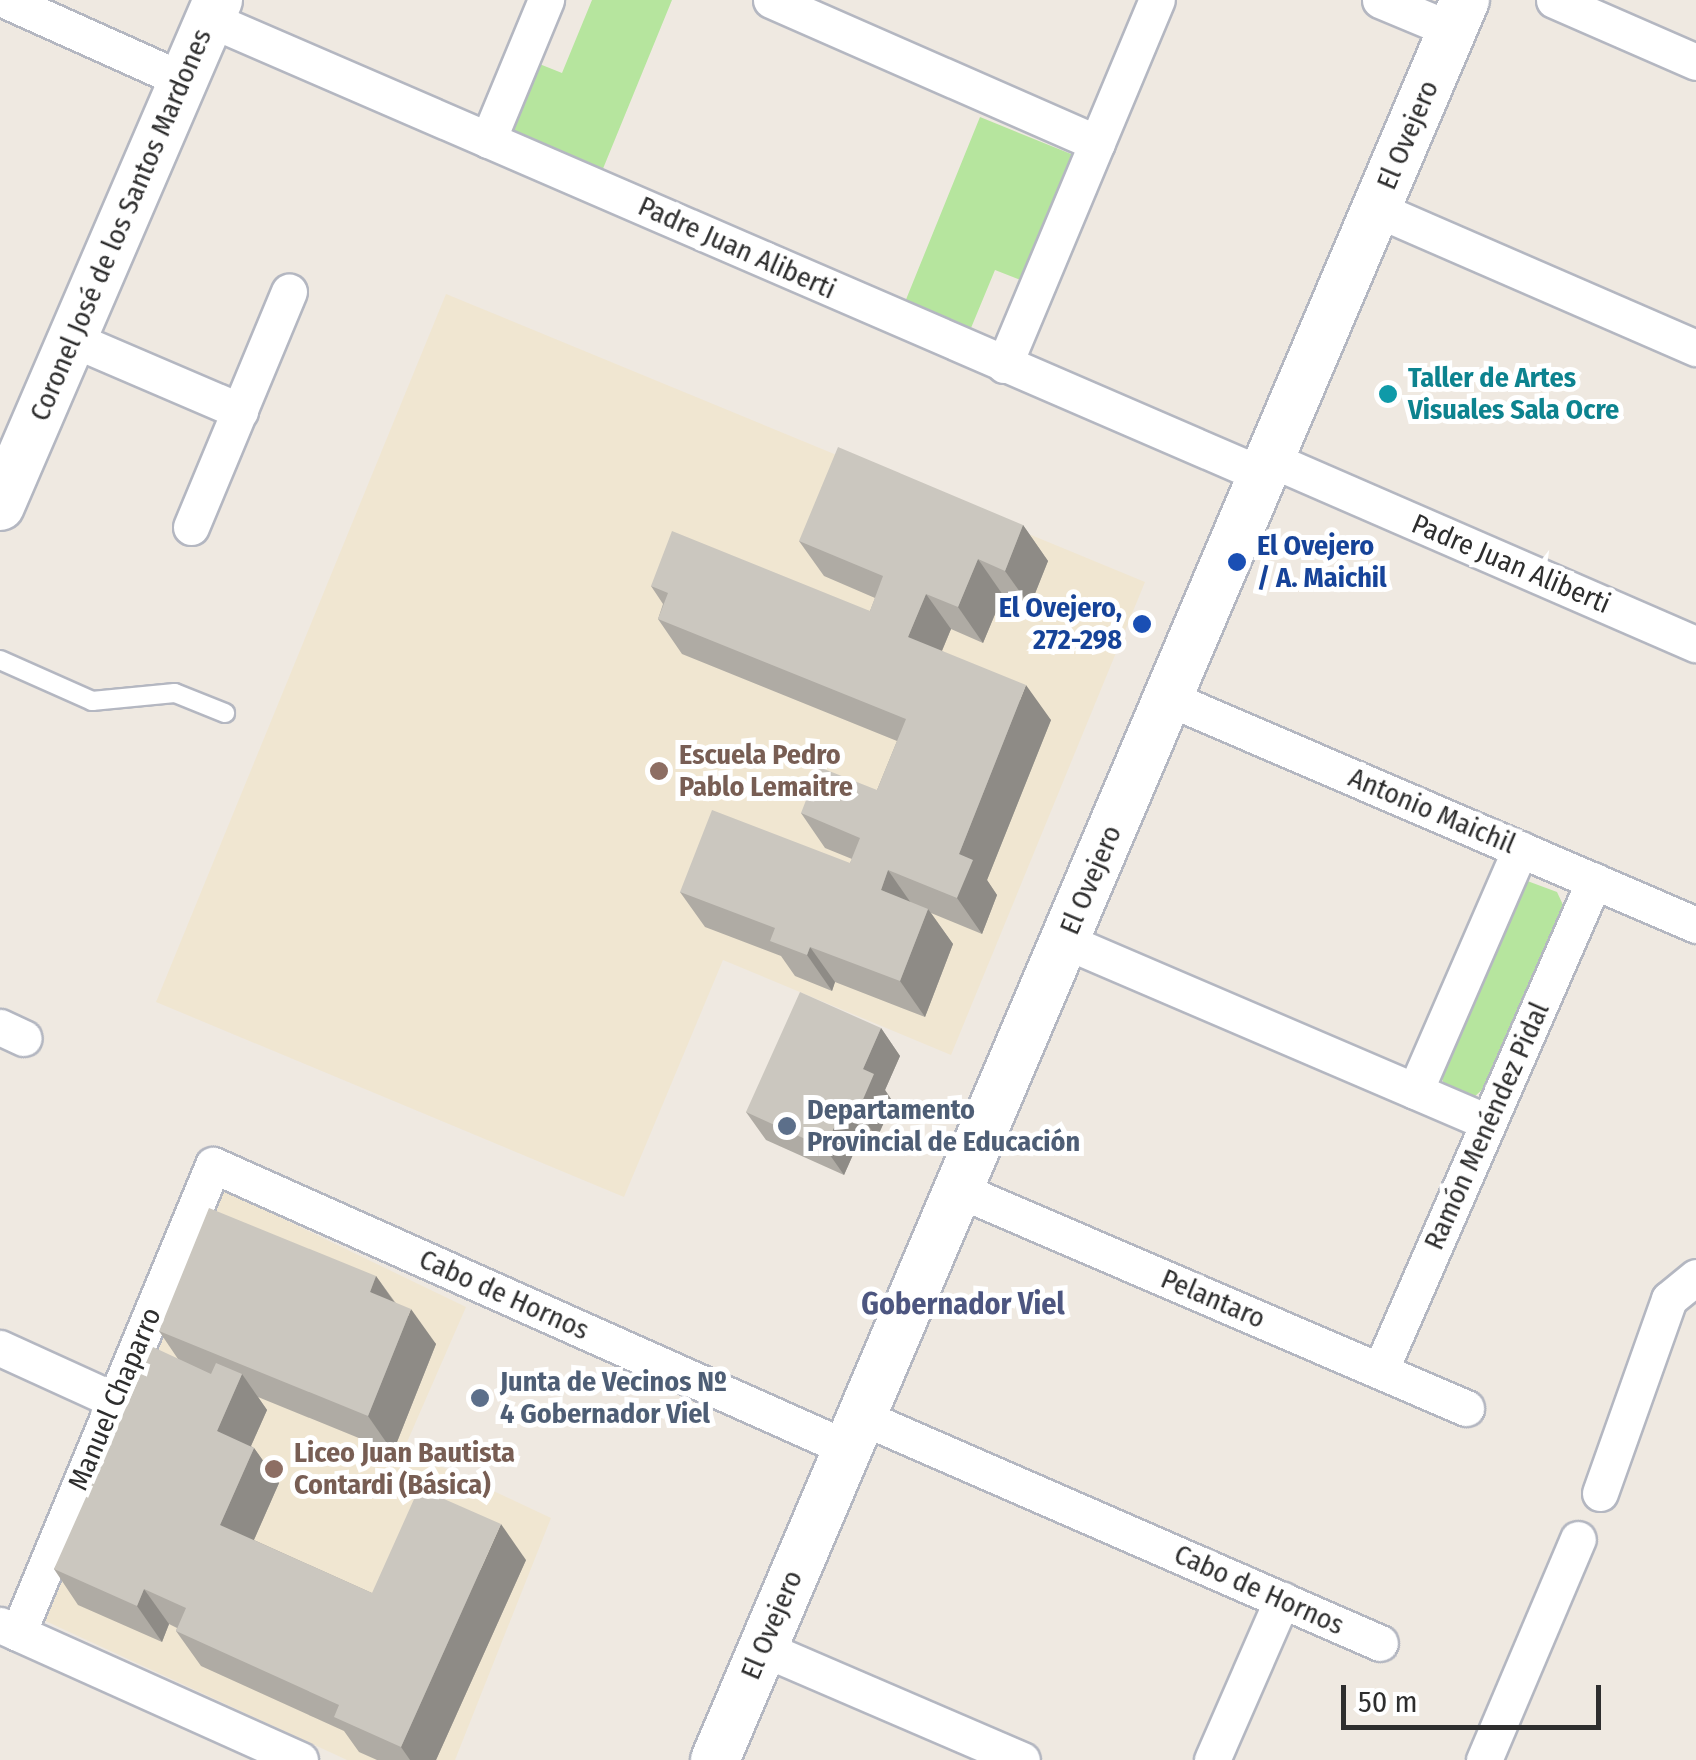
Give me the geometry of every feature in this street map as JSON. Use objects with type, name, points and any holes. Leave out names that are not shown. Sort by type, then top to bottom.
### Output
[{"type":"street","points":[[5,0],[183,80]]},
{"type":"street","points":[[488,140],[546,0]]},
{"type":"street","points":[[771,0],[1097,143]]},
{"type":"street","points":[[1004,365],[1157,0]]},
{"type":"street","points":[[1380,0],[1459,15]]},
{"type":"street","points":[[1554,0],[1696,62]]},
{"type":"street","name":"Coronel José de los Santos Mardones","points":[[0,506],[213,10]]},
{"type":"street","name":"Padre Juan Aliberti","points":[[213,10],[488,140],[1004,365],[1695,643]]},
{"type":"street","name":"El Ovejero","points":[[715,1760],[1459,15]]},
{"type":"street","points":[[1376,209],[1696,348]]},
{"type":"street","points":[[192,527],[289,292]]},
{"type":"street","points":[[72,339],[240,412]]},
{"type":"street","name":"Antonio Maichil","points":[[1168,698],[1696,924]]},
{"type":"street","points":[[1414,1090],[1520,849]]},
{"type":"street","name":"Ramón Menéndez Pidal","points":[[1380,1371],[1594,881]]},
{"type":"street","points":[[1065,941],[1488,1122]]},
{"type":"street","name":"Manuel Chaparro","points":[[9,1629],[114,1400],[213,1166]]},
{"type":"street","name":"Cabo de Hornos","points":[[213,1166],[855,1433],[1380,1642]]},
{"type":"street","name":"Pelantaro","points":[[960,1190],[1466,1408]]},
{"type":"street","points":[[1600,1493],[1669,1300],[1696,1277]]},
{"type":"street","points":[[0,1348],[114,1400]]},
{"type":"street","points":[[1484,1760],[1578,1539]]},
{"type":"street","points":[[1212,1760],[1282,1600]]},
{"type":"street","points":[[9,1629],[300,1760]]},
{"type":"street","points":[[762,1648],[1022,1760]]},
{"type":"lane","points":[[0,660],[92,701],[176,693],[225,713]]},
{"type":"shaded area","name":"Escuela Pedro Pablo Lemaitre","points":[[446,294],[1145,582],[951,1055],[723,960],[624,1197],[156,1002]]},
{"type":"shaded area","name":"Liceo Juan Bautista Contardi (Básica)","points":[[217,1187],[466,1307],[404,1449],[551,1518],[455,1760],[347,1760],[39,1618]]},
{"type":"green space","points":[[592,0],[672,0],[600,176],[501,136],[532,61],[562,73]]},
{"type":"green space","points":[[980,117],[1076,156],[1026,282],[995,270],[971,328],[905,302]]},
{"type":"green space","points":[[1522,879],[1557,892],[1564,907],[1484,1088],[1473,1098],[1446,1088],[1440,1075]]},
{"type":"building","points":[[838,447],[1023,525],[1005,571],[978,559],[958,607],[926,594],[908,637],[1026,685],[959,854],[973,860],[957,898],[888,870],[881,890],[928,909],[900,981],[810,947],[807,955],[770,941],[775,928],[680,892],[712,810],[850,863],[860,838],[801,813],[819,767],[877,790],[906,719],[658,619],[668,593],[651,586],[672,531],[870,611],[883,576],[799,541]]},
{"type":"building","points":[[800,992],[881,1028],[863,1069],[874,1074],[858,1111],[844,1105],[825,1148],[746,1112]]},
{"type":"building","points":[[209,1208],[376,1276],[370,1292],[411,1309],[368,1416],[159,1331]]},
{"type":"building","points":[[153,1347],[211,1374],[216,1363],[242,1374],[217,1431],[254,1448],[220,1525],[372,1593],[419,1488],[501,1524],[401,1747],[334,1717],[339,1705],[176,1631],[186,1608],[144,1589],[137,1606],[54,1569]]},
{"type":"place","name":"Taller de Artes Visuales Sala Ocre","points":[[1388,394]]},
{"type":"place","name":"El Ovejero / A. Maichil","points":[[1237,562]]},
{"type":"place","name":"El Ovejero, 272-298","points":[[1142,624]]},
{"type":"place","name":"Escuela Pedro Pablo Lemaitre","points":[[659,771]]},
{"type":"place","name":"Departamento Provincial de Educación","points":[[787,1126]]},
{"type":"place","name":"Junta de Vecinos Nº 4 Gobernador Viel","points":[[480,1398]]},
{"type":"place","name":"Liceo Juan Bautista Contardi (Básica)","points":[[274,1469]]},
{"type":"district","name":"Gobernador Viel","points":[[963,1304]]}]
